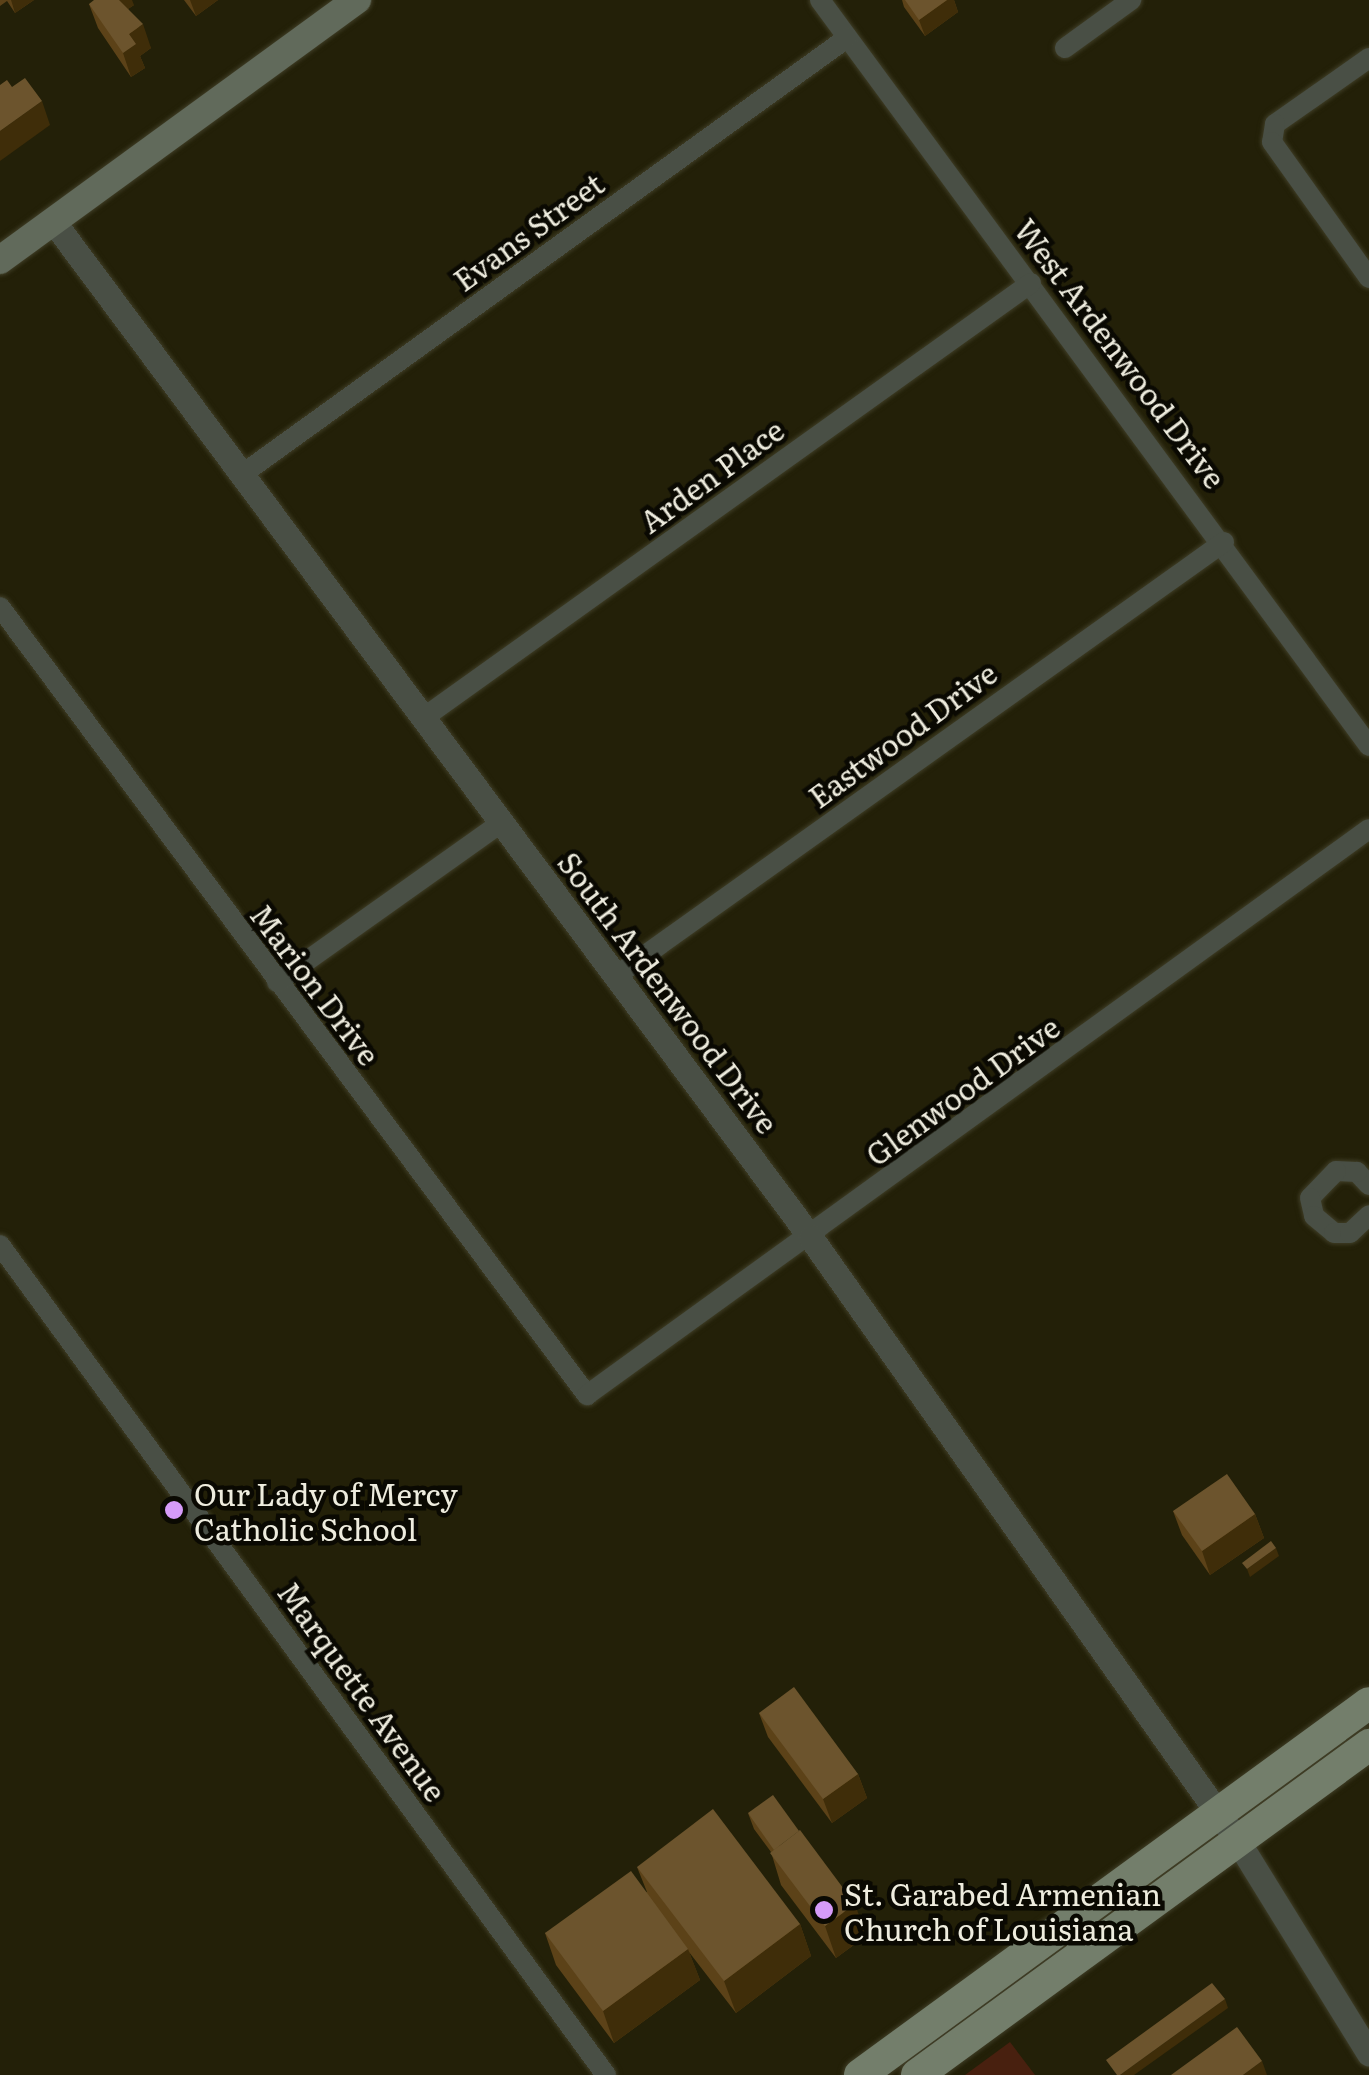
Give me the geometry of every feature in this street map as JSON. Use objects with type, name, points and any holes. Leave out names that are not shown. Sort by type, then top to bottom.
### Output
[{"type":"main road","points":[[0,260],[358,0]]},
{"type":"main road","points":[[860,2075],[1369,1703]]},
{"type":"main road","points":[[917,2075],[1369,1745]]},
{"type":"street","name":"West Ardenwood Drive","points":[[820,0],[1224,542],[1369,746]]},
{"type":"street","points":[[1065,48],[1126,2]]},
{"type":"street","name":"Evans Street","points":[[244,473],[847,38]]},
{"type":"street","points":[[1369,58],[1275,124],[1272,142],[1369,278]]},
{"type":"street","name":"South Ardenwood Drive","points":[[54,221],[811,1238],[1237,1840],[1369,2054]]},
{"type":"street","name":"Arden Place","points":[[426,716],[1031,283]]},
{"type":"street","name":"Eastwood Drive","points":[[616,976],[1224,542]]},
{"type":"street","name":"Marion Drive","points":[[0,607],[587,1395]]},
{"type":"street","points":[[277,982],[502,822]]},
{"type":"street","name":"Glenwood Drive","points":[[587,1395],[811,1238],[1369,828]]},
{"type":"street","points":[[1368,1179],[1336,1171],[1310,1198],[1314,1216],[1334,1234],[1350,1233],[1369,1216]]},
{"type":"street","name":"Marquette Avenue","points":[[0,1245],[606,2075]]},
{"type":"shaded area","points":[[1010,2042],[1035,2075],[965,2075]]},
{"type":"building","points":[[94,0],[119,0],[143,24],[129,34],[136,44],[123,53],[89,4]]},
{"type":"building","points":[[905,0],[947,0],[919,20]]},
{"type":"building","points":[[25,78],[42,101],[0,131],[0,85],[7,80],[12,87]]},
{"type":"building","points":[[1227,1474],[1255,1514],[1202,1551],[1173,1511]]},
{"type":"building","points":[[1271,1541],[1276,1548],[1247,1569],[1242,1563]]},
{"type":"building","points":[[794,1687],[858,1774],[823,1799],[759,1713]]},
{"type":"building","points":[[773,1795],[799,1831],[774,1850],[748,1813]]},
{"type":"building","points":[[713,1809],[800,1924],[724,1981],[637,1867]]},
{"type":"building","points":[[800,1830],[855,1904],[825,1926],[770,1853]]},
{"type":"building","points":[[631,1871],[688,1949],[603,2011],[545,1933]]},
{"type":"building","points":[[1212,1983],[1225,1999],[1117,2075],[1106,2060]]},
{"type":"building","points":[[1237,2027],[1262,2061],[1243,2075],[1171,2075]]},
{"type":"place","name":"Our Lady of Mercy Catholic School","points":[[174,1510]]},
{"type":"place","name":"St. Garabed Armenian Church of Louisiana","points":[[824,1910]]}]
